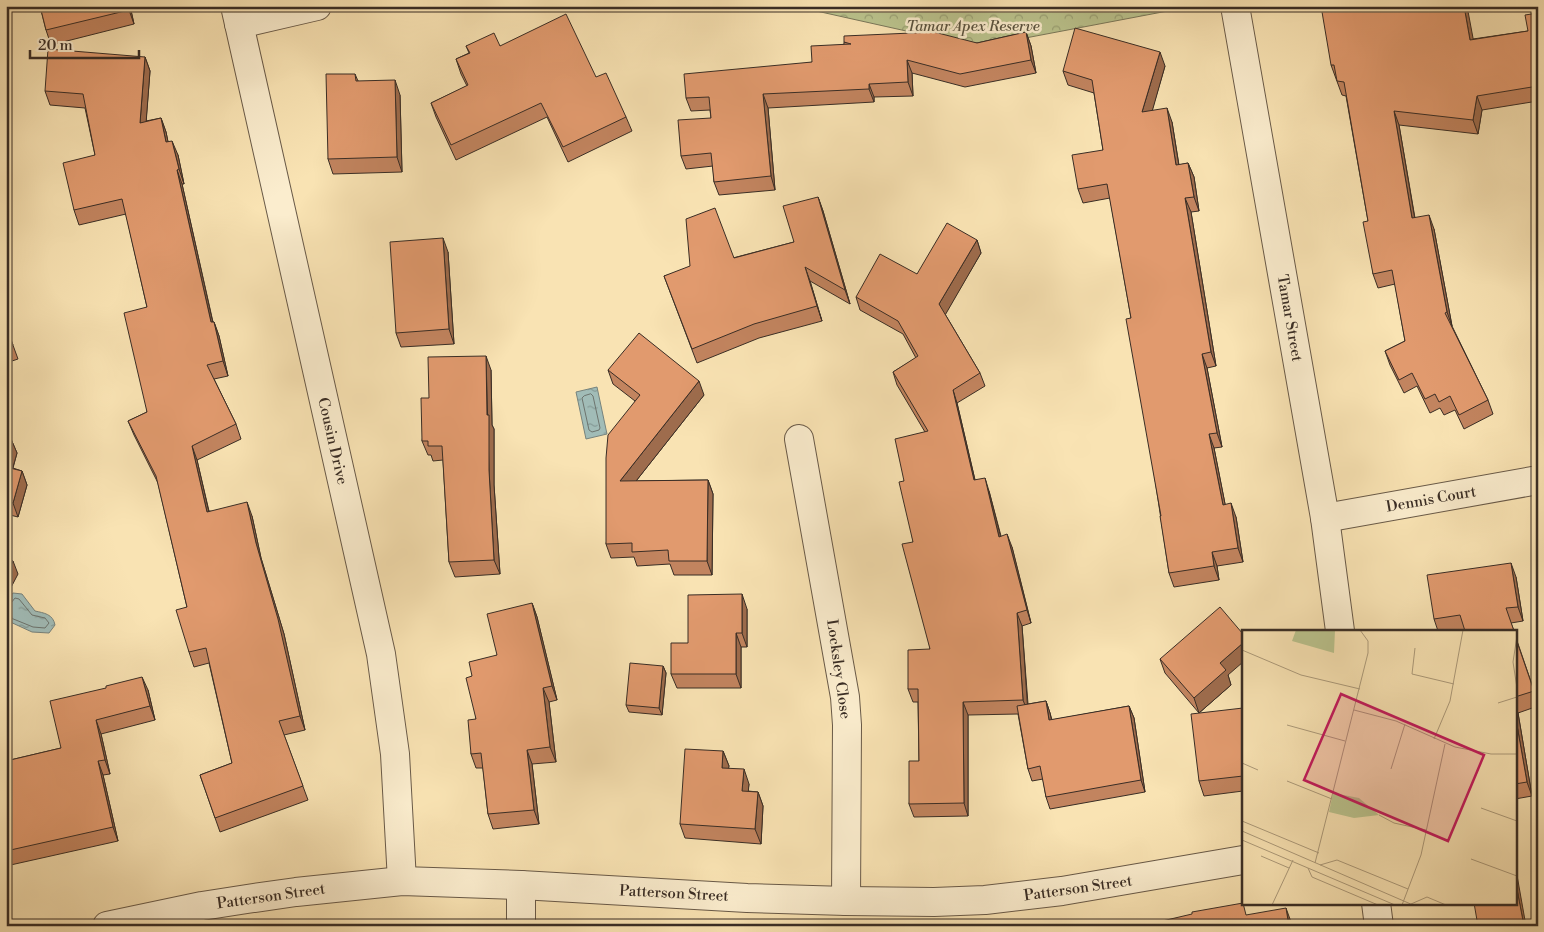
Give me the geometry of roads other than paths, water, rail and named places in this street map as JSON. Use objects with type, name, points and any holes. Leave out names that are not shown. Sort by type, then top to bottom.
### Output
[{"type":"street","points":[[237,15],[317,6]]},
{"type":"street","name":"Tamar Street","points":[[1235,6],[1325,518],[1340,630]]},
{"type":"street","name":"Cousin Drive","points":[[237,15],[382,654],[395,754],[402,881]]},
{"type":"street","name":"Locksley Close","points":[[799,439],[845,697],[847,725],[846,902]]},
{"type":"street","name":"Dennis Court","points":[[1325,518],[1538,480]]},
{"type":"street","name":"Patterson Street","points":[[106,926],[247,898],[402,881],[521,885],[846,902],[934,902],[995,899],[1110,884],[1242,860]]},
{"type":"street","points":[[521,885],[521,926]]},
{"type":"street","points":[[1376,904],[1379,926]]},
{"type":"water","points":[[597,387],[607,434],[586,439],[576,392]]},
{"type":"water","points":[[13,593],[22,594],[35,611],[42,612],[52,618],[55,625],[49,633],[32,632],[6,620],[6,602]]},
{"type":"park label","name":"Tamar Apex Reserve","points":[[973,26]]}]
